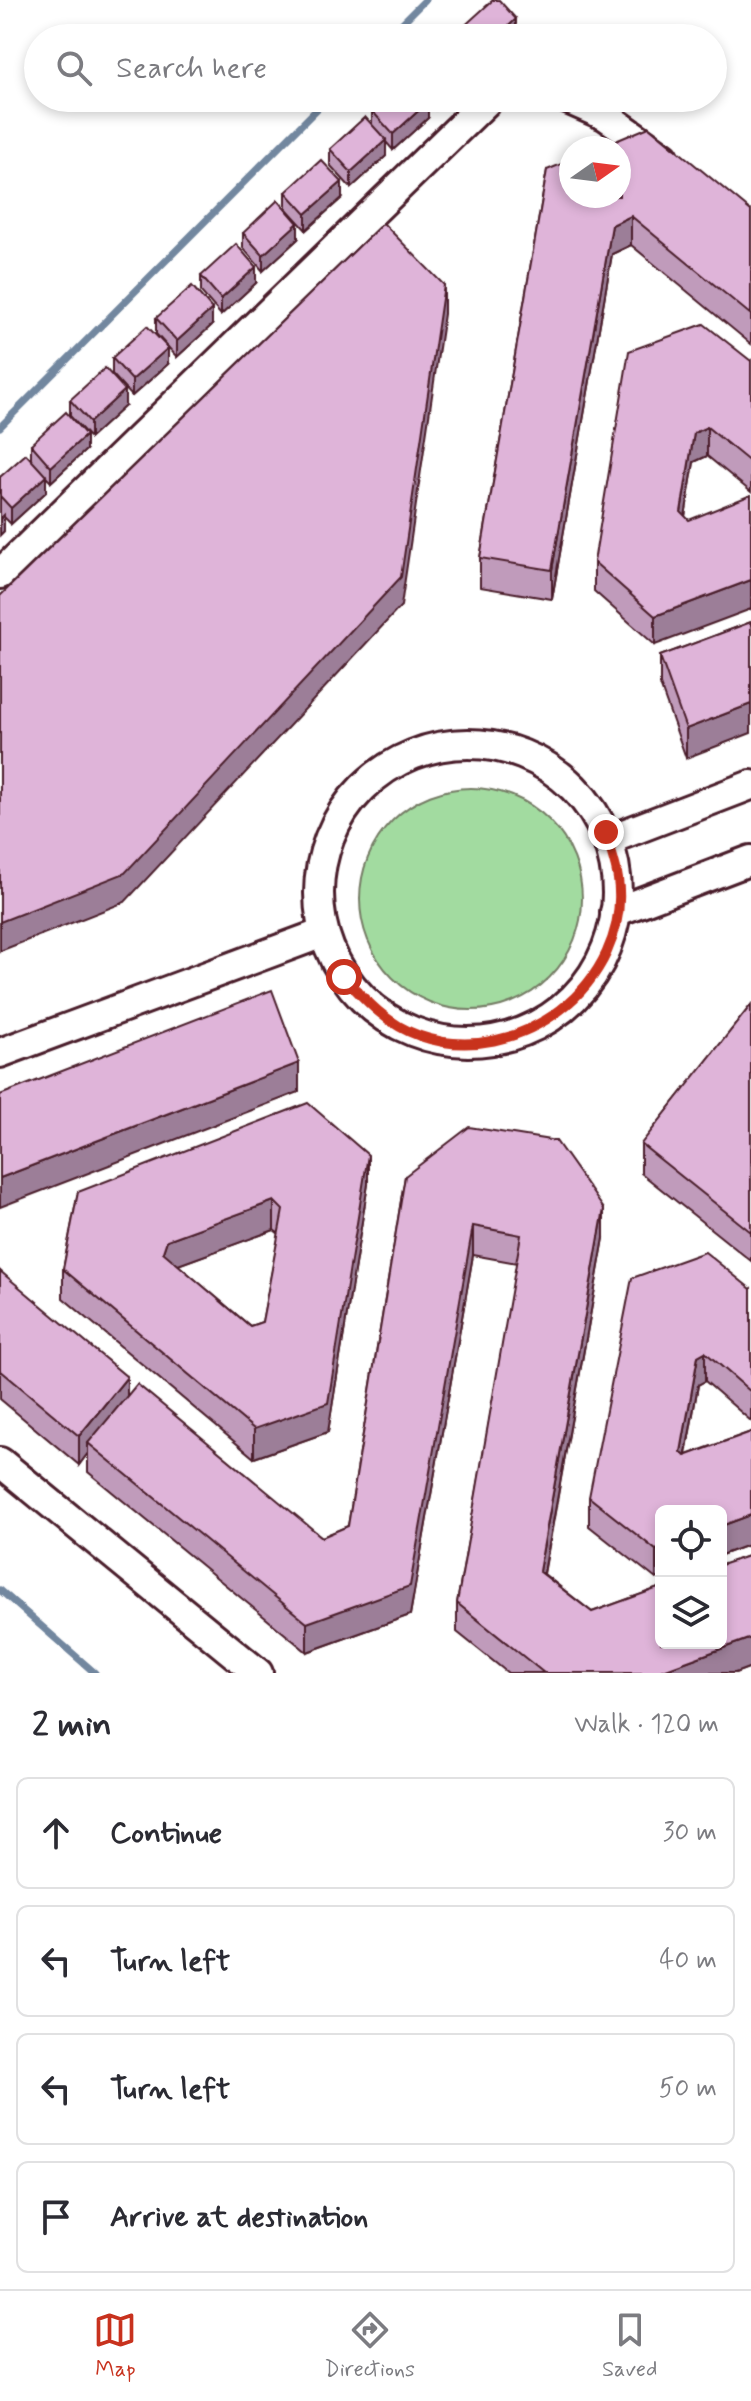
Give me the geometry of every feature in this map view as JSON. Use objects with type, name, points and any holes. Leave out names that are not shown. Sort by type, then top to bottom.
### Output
[{"type":"street","points":[[0,574],[476,112]]},
{"type":"street","points":[[597,112],[690,179]]},
{"type":"street","points":[[490,743],[538,759],[578,789],[608,840],[618,881],[615,912],[614,931],[593,977],[559,1014],[516,1036],[468,1044],[420,1036],[377,1013],[344,977],[323,933],[318,885],[328,837],[354,794],[392,762],[440,744],[490,743]]},
{"type":"street","points":[[608,840],[751,785]]},
{"type":"street","points":[[615,912],[751,860]]},
{"type":"street","points":[[0,1053],[323,933]]},
{"type":"street","points":[[0,1462],[258,1673]]},
{"type":"green space","points":[[471,788],[514,796],[550,820],[574,856],[582,899],[574,942],[550,978],[514,1002],[471,1010],[428,1002],[392,978],[368,942],[360,899],[368,856],[392,820],[428,796]]},
{"type":"building","points":[[493,0],[499,0],[516,19],[511,24],[467,24]]},
{"type":"building","points":[[373,112],[417,112],[393,134]]},
{"type":"building","points":[[365,117],[386,140],[351,172],[330,149]]},
{"type":"building","points":[[649,127],[751,211],[751,315],[631,216],[612,225],[552,570],[480,558],[547,170],[559,165],[559,208],[631,208],[631,136],[628,136]]},
{"type":"building","points":[[321,160],[342,182],[306,214],[286,192]]},
{"type":"building","points":[[278,200],[298,223],[263,255],[243,233]]},
{"type":"building","points":[[383,223],[444,285],[401,577],[125,873],[0,922],[0,596]]},
{"type":"building","points":[[236,244],[256,267],[221,299],[201,276]]},
{"type":"building","points":[[192,286],[212,309],[177,341],[156,318]]},
{"type":"building","points":[[704,324],[751,361],[751,463],[707,427],[694,433],[681,512],[689,520],[751,495],[751,580],[655,616],[594,562],[629,351]]},
{"type":"building","points":[[147,326],[168,348],[132,380],[112,358]]},
{"type":"building","points":[[105,368],[125,390],[90,422],[70,400]]},
{"type":"building","points":[[66,412],[86,435],[51,467],[31,444]]},
{"type":"building","points":[[26,454],[46,476],[11,508],[0,496],[0,477]]},
{"type":"building","points":[[751,622],[751,704],[686,729],[660,656]]},
{"type":"building","points":[[272,990],[299,1063],[0,1178],[0,1095]]},
{"type":"building","points":[[751,1005],[751,1232],[641,1144]]},
{"type":"building","points":[[308,1103],[368,1155],[328,1403],[254,1429],[63,1269],[78,1192]],"holes":[[[274,1201],[283,1210],[262,1322],[250,1326],[163,1252],[167,1240]]]},
{"type":"building","points":[[469,1127],[556,1141],[604,1209],[539,1571],[592,1612],[655,1589],[655,1649],[721,1649],[655,1673],[544,1673],[457,1603],[521,1235],[473,1226],[410,1586],[307,1623],[88,1443],[137,1384],[322,1537],[348,1526],[405,1176]]},
{"type":"building","points":[[705,1252],[751,1289],[751,1392],[705,1352],[698,1356],[681,1452],[685,1456],[751,1432],[751,1515],[727,1524],[727,1505],[655,1505],[655,1549],[589,1497],[632,1278]]},
{"type":"building","points":[[0,1271],[127,1377],[79,1436],[0,1370]]},
{"type":"building","points":[[751,1555],[751,1638],[727,1647],[727,1563]]},
{"type":"waterway","points":[[401,24],[425,0]]},
{"type":"waterway","points":[[0,427],[314,112]]},
{"type":"waterway","points":[[0,1590],[95,1673]]},
{"type":"route","points":[[344,977],[377,1013],[420,1036],[468,1044],[516,1036],[559,1014],[593,977],[614,931],[618,881],[606,832]]}]
